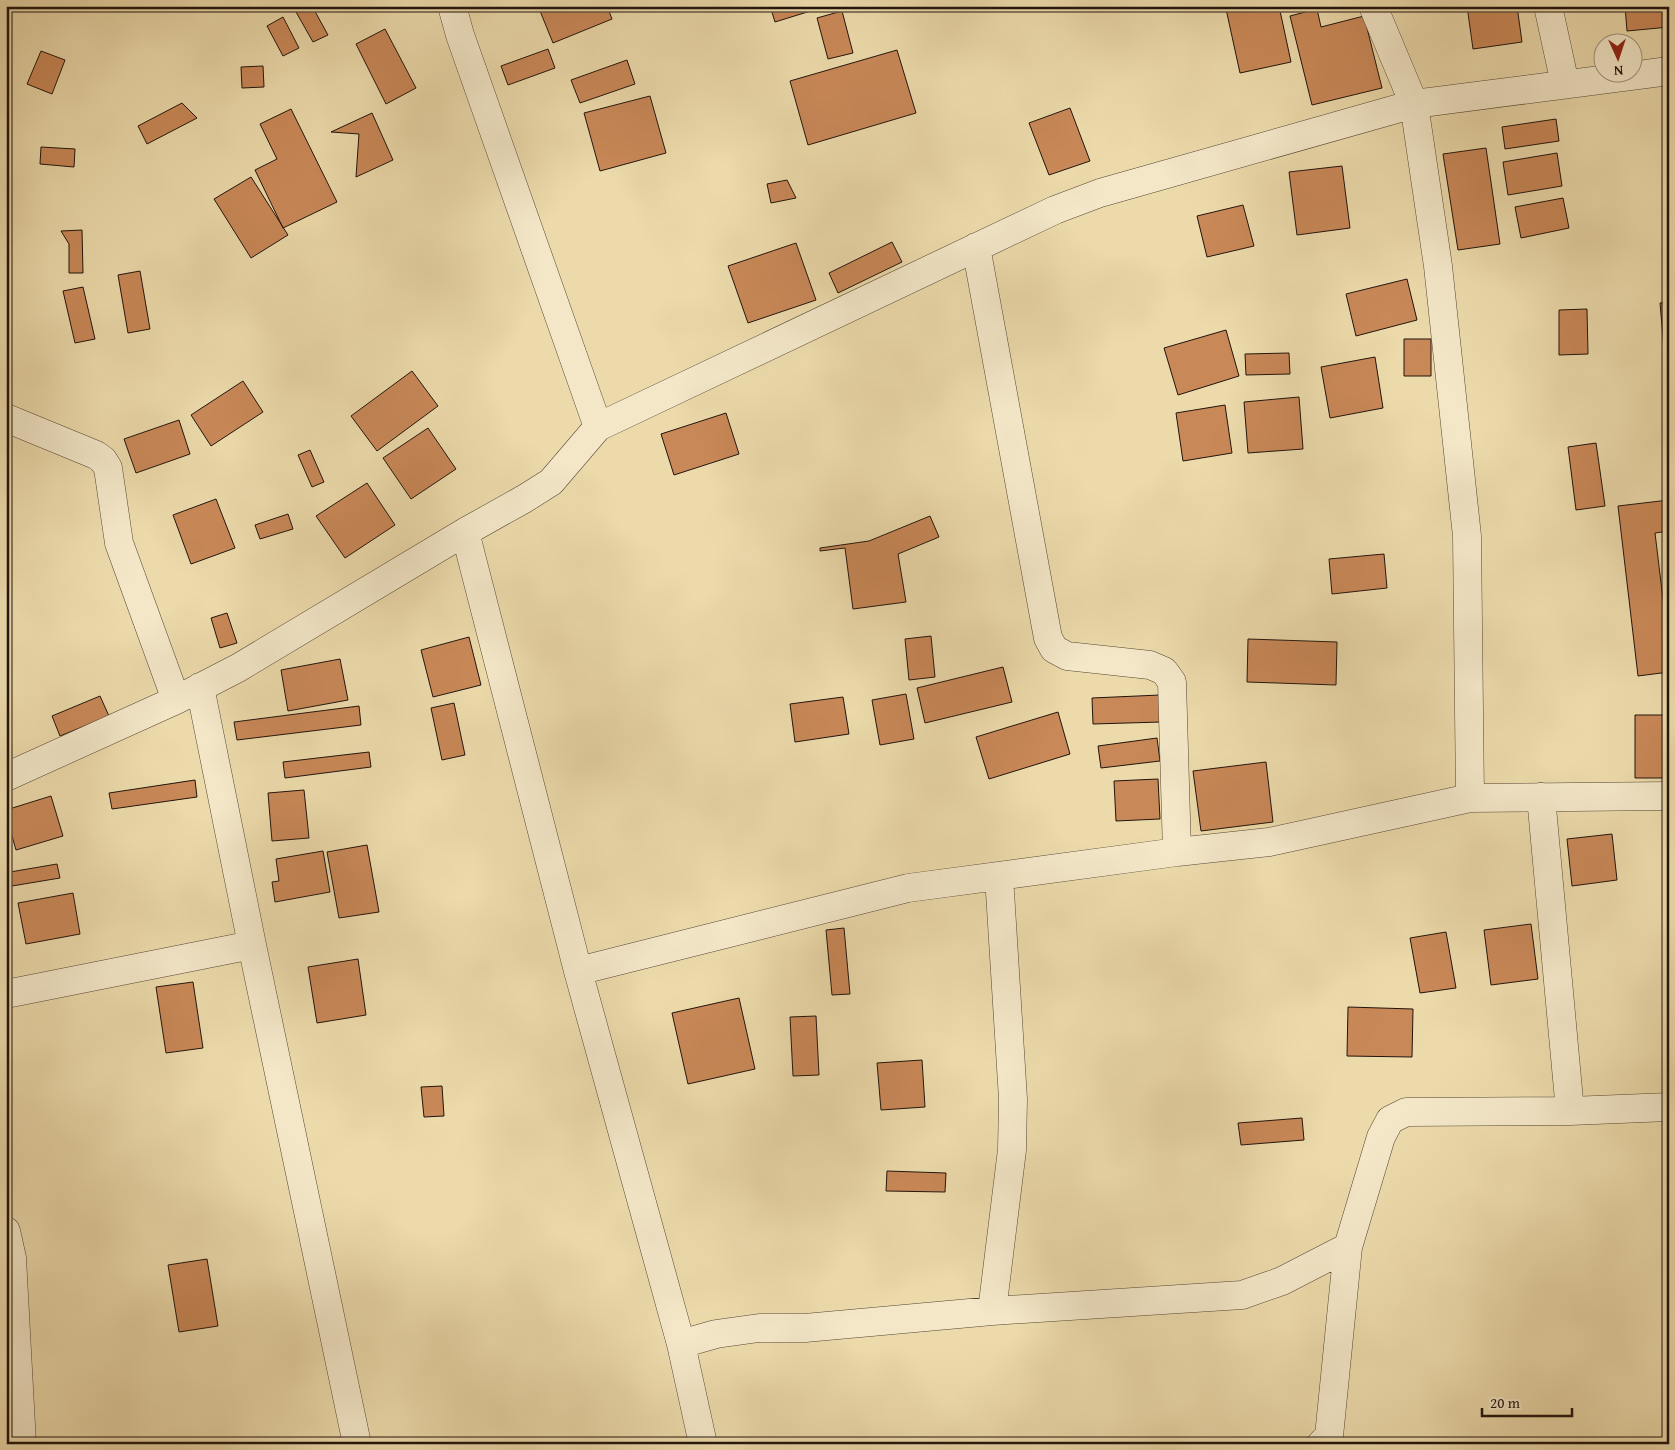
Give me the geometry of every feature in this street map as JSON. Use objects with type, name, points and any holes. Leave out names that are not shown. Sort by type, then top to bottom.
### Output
[{"type":"street","points":[[452,6],[460,35],[598,427]]},
{"type":"street","points":[[1374,6],[1414,104],[1438,266],[1466,536],[1470,798]]},
{"type":"street","points":[[1548,6],[1565,84]]},
{"type":"street","points":[[6,777],[176,700],[238,668],[465,532],[524,500],[551,482],[598,427],[1055,210],[1100,193],[1414,104],[1669,71]]},
{"type":"street","points":[[976,247],[1048,638],[1054,649],[1067,656],[1150,665],[1164,671],[1172,682],[1178,852]]},
{"type":"street","points":[[6,418],[96,455],[103,460],[108,468],[119,543],[176,700]]},
{"type":"street","points":[[465,532],[578,971],[681,1344],[702,1444]]},
{"type":"street","points":[[200,687],[356,1444]]},
{"type":"street","points":[[578,971],[908,888],[1178,852],[1269,842],[1470,798],[1669,796]]},
{"type":"street","points":[[1541,797],[1570,1111]]},
{"type":"street","points":[[992,1311],[1012,1150],[1014,1099],[999,876]]},
{"type":"street","points":[[6,994],[252,945]]},
{"type":"street","points":[[1321,1444],[1329,1436],[1348,1247],[1381,1136],[1390,1120],[1406,1112],[1669,1108]]},
{"type":"street","points":[[6,1231],[12,1258],[22,1444]]},
{"type":"street","points":[[681,1344],[716,1334],[759,1328],[805,1328],[992,1311],[1242,1295],[1282,1281],[1348,1247]]},
{"type":"building","points":[[306,6],[312,6],[328,35],[313,42],[296,12]]},
{"type":"building","points":[[538,6],[607,6],[612,19],[553,43]]},
{"type":"building","points":[[770,6],[816,6],[817,9],[775,22]]},
{"type":"building","points":[[1238,6],[1279,6],[1291,62],[1240,73],[1226,9]]},
{"type":"building","points":[[1467,6],[1517,6],[1522,42],[1473,49]]},
{"type":"building","points":[[1625,6],[1669,6],[1669,27],[1627,31]]},
{"type":"building","points":[[1317,9],[1321,27],[1364,16],[1382,88],[1312,105],[1290,16]]},
{"type":"building","points":[[842,11],[853,53],[828,59],[817,18]]},
{"type":"building","points":[[283,17],[299,48],[283,56],[267,26]]},
{"type":"building","points":[[385,29],[416,88],[386,104],[356,44]]},
{"type":"building","points":[[548,49],[555,68],[508,85],[501,66]]},
{"type":"building","points":[[897,50],[916,113],[808,145],[790,81]]},
{"type":"building","points":[[41,51],[65,60],[52,94],[27,84]]},
{"type":"building","points":[[627,60],[635,84],[580,103],[571,80]]},
{"type":"building","points":[[263,66],[264,87],[242,88],[241,67]]},
{"type":"building","points":[[650,96],[666,153],[600,171],[584,113]]},
{"type":"building","points":[[182,103],[197,118],[147,144],[138,126]]},
{"type":"building","points":[[1070,108],[1090,161],[1049,175],[1029,123]]},
{"type":"building","points":[[291,109],[337,202],[283,228],[255,170],[277,159],[260,124]]},
{"type":"building","points":[[372,113],[393,160],[356,177],[359,134],[331,132]]},
{"type":"building","points":[[1556,119],[1559,141],[1505,149],[1502,127]]},
{"type":"building","points":[[41,147],[75,149],[74,167],[40,164]]},
{"type":"building","points":[[1486,148],[1500,244],[1458,250],[1443,154]]},
{"type":"building","points":[[1557,153],[1562,186],[1508,195],[1503,162]]},
{"type":"building","points":[[1342,166],[1350,228],[1297,235],[1289,172]]},
{"type":"building","points":[[251,177],[288,235],[251,258],[214,199]]},
{"type":"building","points":[[787,180],[796,198],[771,203],[767,184]]},
{"type":"building","points":[[1563,198],[1569,228],[1521,238],[1515,207]]},
{"type":"building","points":[[1243,205],[1254,246],[1207,257],[1197,216]]},
{"type":"building","points":[[82,230],[83,273],[69,273],[69,244],[61,231]]},
{"type":"building","points":[[6,239],[12,240],[6,261]]},
{"type":"building","points":[[892,242],[902,262],[838,293],[829,273]]},
{"type":"building","points":[[796,243],[816,300],[748,323],[728,266]]},
{"type":"building","points":[[140,271],[150,329],[128,333],[118,275]]},
{"type":"building","points":[[1407,279],[1417,320],[1356,336],[1346,294]]},
{"type":"building","points":[[83,287],[95,339],[75,343],[63,291]]},
{"type":"building","points":[[1669,302],[1669,360],[1665,360],[1660,303]]},
{"type":"building","points":[[1587,309],[1588,354],[1559,355],[1559,310]]},
{"type":"building","points":[[1226,330],[1239,376],[1178,395],[1164,348]]},
{"type":"building","points":[[1404,339],[1431,339],[1431,376],[1404,376]]},
{"type":"building","points":[[1289,353],[1290,374],[1246,375],[1245,354]]},
{"type":"building","points":[[1375,357],[1383,408],[1330,418],[1321,367]]},
{"type":"building","points":[[412,371],[438,406],[377,451],[351,416]]},
{"type":"building","points":[[243,381],[263,412],[211,446],[191,415]]},
{"type":"building","points":[[1299,397],[1303,449],[1248,453],[1244,402]]},
{"type":"building","points":[[1225,405],[1232,453],[1183,461],[1176,413]]},
{"type":"building","points":[[726,413],[739,454],[674,475],[661,434]]},
{"type":"building","points":[[179,420],[190,454],[136,473],[124,439]]},
{"type":"building","points":[[428,428],[456,469],[411,499],[383,458]]},
{"type":"building","points":[[1596,443],[1605,506],[1576,510],[1568,447]]},
{"type":"building","points":[[310,450],[324,482],[312,487],[298,455]]},
{"type":"building","points":[[367,483],[395,525],[345,558],[316,516]]},
{"type":"building","points":[[216,499],[235,548],[191,564],[173,515]]},
{"type":"building","points":[[1669,500],[1669,531],[1655,533],[1669,649],[1669,672],[1638,676],[1618,506]]},
{"type":"building","points":[[288,514],[293,529],[260,539],[255,525]]},
{"type":"building","points":[[930,516],[939,537],[898,554],[906,602],[853,609],[845,548],[820,551],[820,548],[869,541]]},
{"type":"building","points":[[1384,554],[1387,588],[1332,594],[1329,559]]},
{"type":"building","points":[[227,613],[237,643],[220,648],[211,618]]},
{"type":"building","points":[[931,636],[935,677],[909,680],[905,639]]},
{"type":"building","points":[[469,637],[481,685],[433,697],[421,650]]},
{"type":"building","points":[[1248,639],[1337,642],[1336,685],[1247,682]]},
{"type":"building","points":[[340,659],[348,700],[288,711],[281,670]]},
{"type":"building","points":[[1003,667],[1012,702],[925,723],[917,688]]},
{"type":"building","points":[[906,694],[914,739],[880,745],[872,700]]},
{"type":"building","points":[[1160,695],[1161,722],[1093,724],[1092,698]]},
{"type":"building","points":[[100,696],[109,716],[60,736],[52,716]]},
{"type":"building","points":[[843,697],[849,734],[795,742],[790,704]]},
{"type":"building","points":[[454,703],[465,755],[442,760],[431,708]]},
{"type":"building","points":[[359,706],[361,725],[237,740],[234,722]]},
{"type":"building","points":[[1058,712],[1070,754],[989,779],[976,737]]},
{"type":"building","points":[[1635,715],[1669,715],[1669,778],[1635,778]]},
{"type":"building","points":[[1157,738],[1160,761],[1101,768],[1098,746]]},
{"type":"building","points":[[369,752],[371,767],[285,778],[283,762]]},
{"type":"building","points":[[1266,762],[1273,822],[1201,831],[1193,771]]},
{"type":"building","points":[[1158,779],[1160,819],[1116,821],[1114,781]]},
{"type":"building","points":[[195,780],[197,797],[112,809],[109,793]]},
{"type":"building","points":[[304,790],[309,838],[272,841],[268,793]]},
{"type":"building","points":[[51,796],[63,836],[16,850],[6,810]]},
{"type":"building","points":[[1612,834],[1617,880],[1572,886],[1567,839]]},
{"type":"building","points":[[367,845],[379,912],[339,918],[327,852]]},
{"type":"building","points":[[323,851],[330,892],[275,902],[272,882],[279,881],[276,859]]},
{"type":"building","points":[[57,864],[60,878],[12,886],[10,872]]},
{"type":"building","points":[[73,893],[80,934],[26,944],[18,903]]},
{"type":"building","points":[[6,902],[9,944],[6,944]]},
{"type":"building","points":[[1531,924],[1538,979],[1491,985],[1484,930]]},
{"type":"building","points":[[844,928],[850,994],[832,995],[826,930]]},
{"type":"building","points":[[1446,932],[1456,988],[1420,993],[1410,938]]},
{"type":"building","points":[[358,959],[366,1015],[317,1023],[308,967]]},
{"type":"building","points":[[193,982],[203,1048],[166,1053],[156,987]]},
{"type":"building","points":[[739,998],[755,1069],[688,1084],[672,1013]]},
{"type":"building","points":[[1348,1007],[1413,1009],[1412,1057],[1347,1056]]},
{"type":"building","points":[[816,1016],[819,1075],[793,1076],[790,1017]]},
{"type":"building","points":[[922,1060],[925,1107],[881,1110],[877,1063]]},
{"type":"building","points":[[442,1086],[444,1116],[424,1117],[421,1087]]},
{"type":"building","points":[[1302,1118],[1304,1140],[1241,1145],[1238,1123]]},
{"type":"building","points":[[887,1171],[946,1173],[945,1192],[886,1191]]},
{"type":"building","points":[[207,1259],[218,1326],[179,1332],[168,1265]]}]
